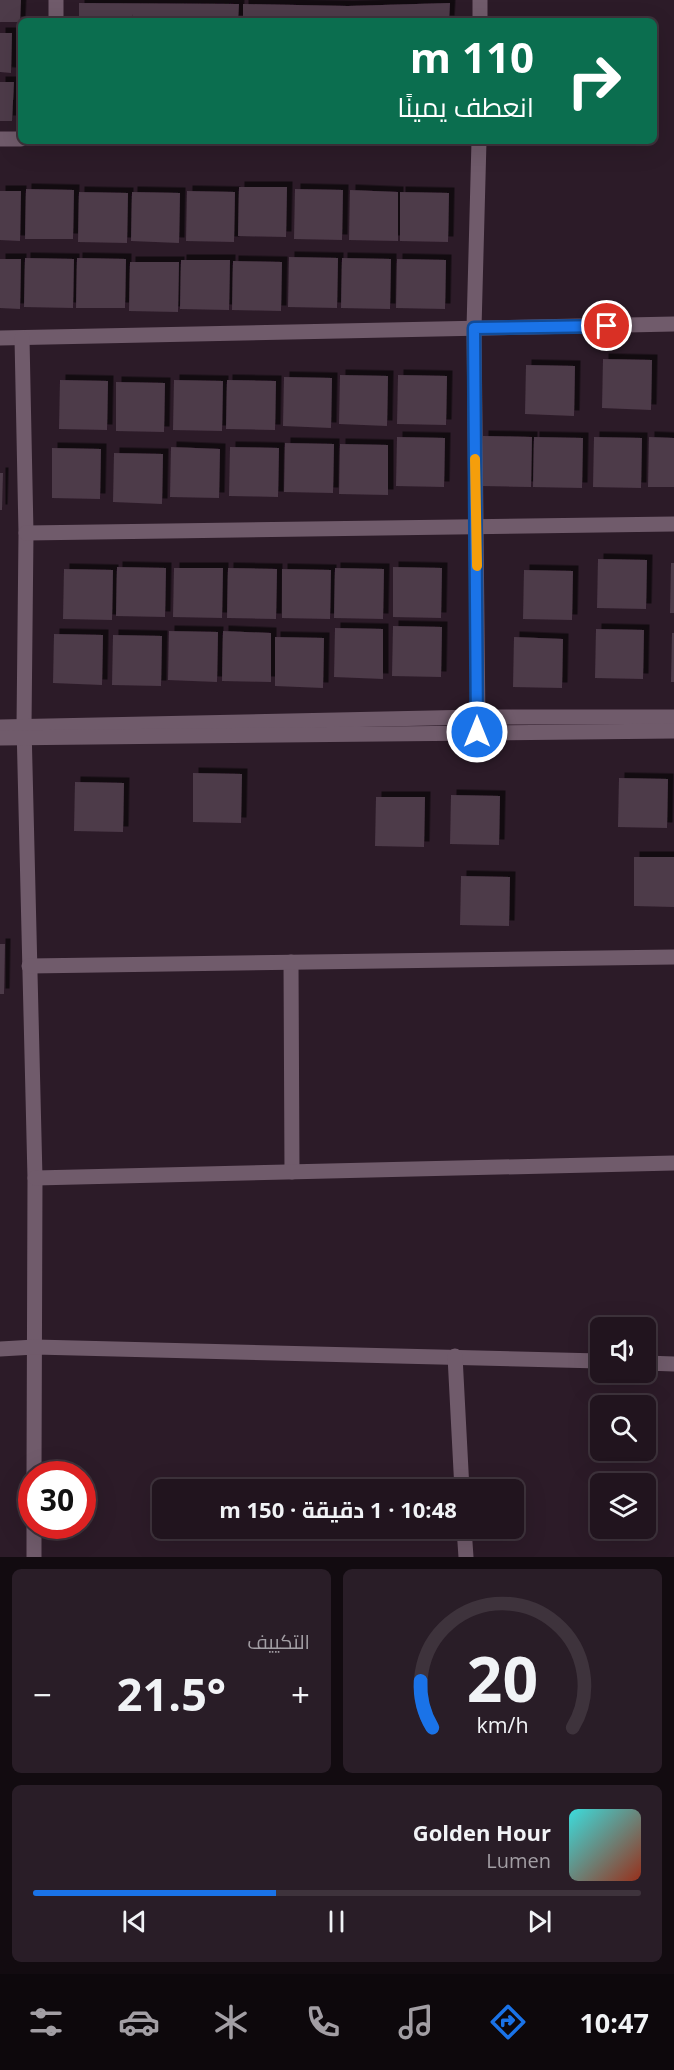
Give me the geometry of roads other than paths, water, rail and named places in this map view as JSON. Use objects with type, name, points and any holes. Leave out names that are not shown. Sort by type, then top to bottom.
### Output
[{"type":"street","points":[[56,0],[56,18]]},
{"type":"street","points":[[480,0],[480,18]]},
{"type":"street","points":[[0,139],[18,139]]},
{"type":"street","points":[[477,724],[474,328],[479,144]]},
{"type":"street","points":[[0,338],[674,324]]},
{"type":"street","points":[[22,338],[26,533],[24,732],[34,1178],[34,1461]]},
{"type":"street","points":[[26,533],[674,524]]},
{"type":"street","points":[[0,727],[24,732],[477,724],[674,717]]},
{"type":"street","points":[[477,724],[674,731]]},
{"type":"street","points":[[0,738],[24,732]]},
{"type":"street","points":[[29,966],[674,957]]},
{"type":"street","points":[[291,962],[292,1172]]},
{"type":"street","points":[[34,1178],[674,1163]]},
{"type":"street","points":[[0,1349],[35,1347],[590,1361]]},
{"type":"street","points":[[455,1356],[461,1479]]},
{"type":"street","points":[[656,1363],[674,1364]]},
{"type":"street","points":[[34,1539],[34,1557]]},
{"type":"street","points":[[465,1539],[466,1557]]}]
